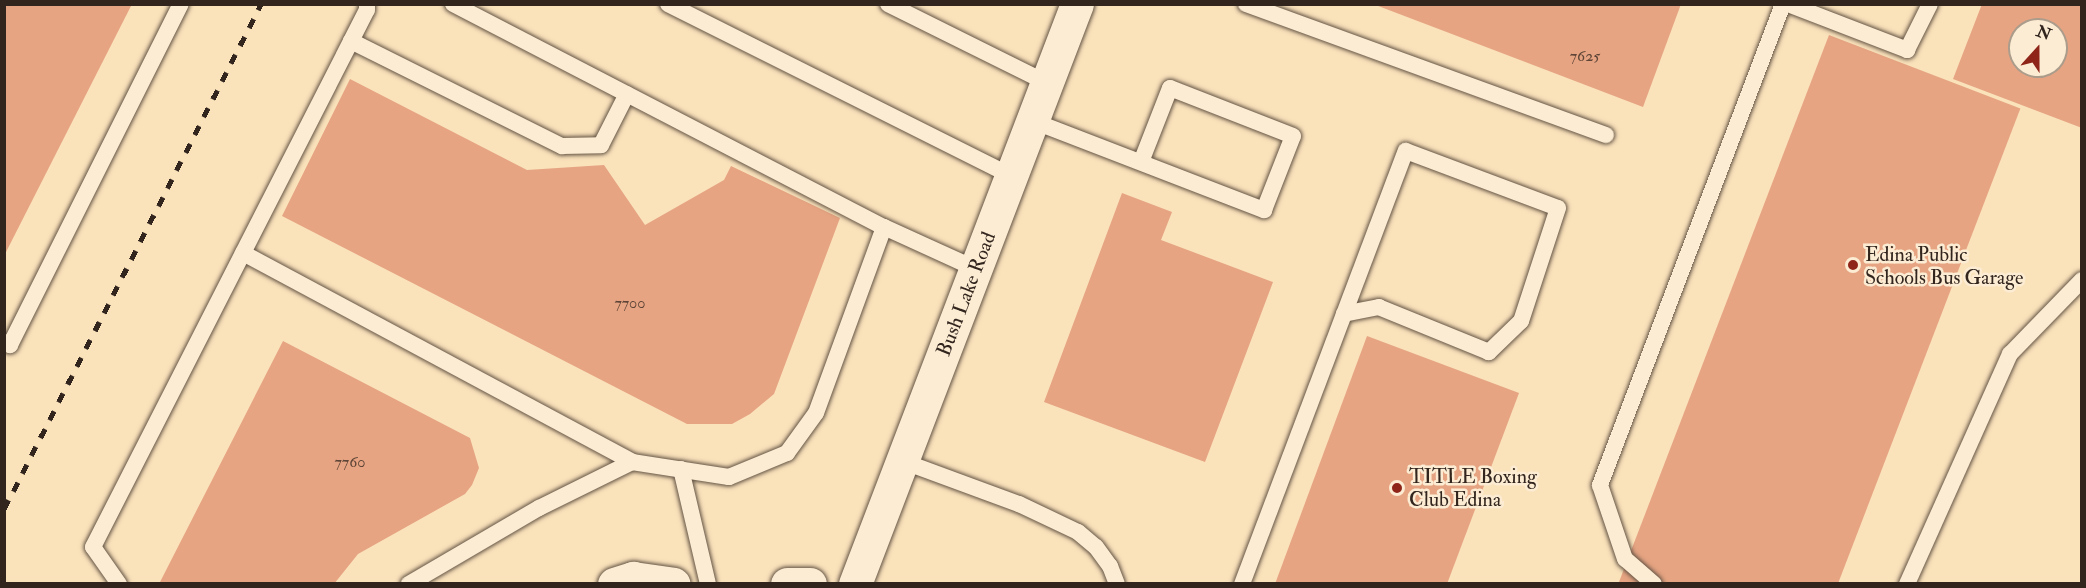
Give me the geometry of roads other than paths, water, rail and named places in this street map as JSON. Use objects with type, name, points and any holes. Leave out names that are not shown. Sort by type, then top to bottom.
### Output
[{"type":"street","name":"Bush Lake Road","points":[[855,584],[1077,4]]},
{"type":"street","points":[[614,584],[633,578],[674,584]]},
{"type":"street","points":[[787,584],[810,584]]},
{"type":"lane","points":[[4,342],[10,345],[181,4]]},
{"type":"lane","points":[[119,584],[93,548],[351,42],[367,10],[367,4]]},
{"type":"lane","points":[[453,4],[884,227],[976,269]]},
{"type":"lane","points":[[888,4],[1047,83]]},
{"type":"lane","points":[[1246,4],[1606,135]]},
{"type":"lane","points":[[1654,584],[1625,559],[1600,485],[1783,4]]},
{"type":"lane","points":[[1788,4],[1907,50],[1930,4]]},
{"type":"lane","points":[[675,6],[1012,176]]},
{"type":"lane","points":[[351,42],[561,146],[601,145],[627,94]]},
{"type":"lane","points":[[1033,121],[1264,210],[1293,136],[1170,88],[1141,162]]},
{"type":"lane","points":[[1242,584],[1344,314],[1406,152],[1558,208],[1521,321],[1489,352],[1379,308],[1344,314]]},
{"type":"lane","points":[[243,253],[632,462],[729,477],[787,453],[816,412],[884,227]]},
{"type":"lane","points":[[1907,584],[2010,354],[2082,280]]},
{"type":"lane","points":[[409,584],[539,508],[632,462]]},
{"type":"lane","points":[[902,462],[1019,504],[1078,532],[1096,547],[1110,566],[1117,584]]},
{"type":"lane","points":[[681,469],[708,584]]},
{"type":"railway","points":[[4,509],[261,4]]},
{"type":"place","name":"Edina Public Schools Bus Garage","points":[[1853,265]]},
{"type":"place","name":"TITLE Boxing Club Edina","points":[[1397,488]]}]
